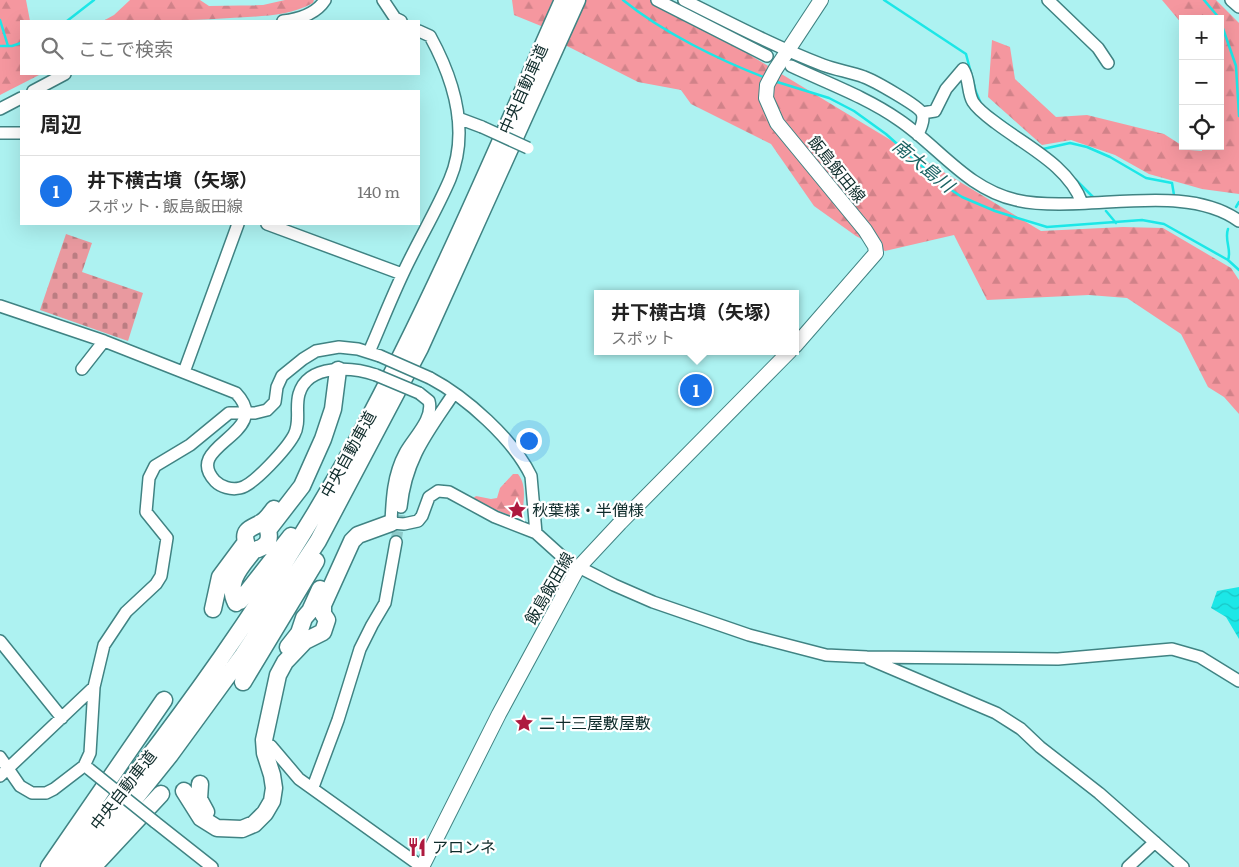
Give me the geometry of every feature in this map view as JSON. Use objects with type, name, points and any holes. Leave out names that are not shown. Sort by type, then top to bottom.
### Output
[{"type":"highway","name":"中央自動車道","points":[[80,867],[170,754],[243,654],[318,541],[377,432],[453,276],[560,21],[563,0]]},
{"type":"highway","name":"中央自動車道","points":[[62,867],[134,778],[236,638],[274,580],[360,434],[560,21],[577,0]]},
{"type":"highway","points":[[338,370],[333,409],[302,486],[268,530],[270,537],[268,542],[260,549],[254,550],[234,575],[232,588],[238,602],[318,497],[360,434]]},
{"type":"highway","points":[[244,682],[329,538],[370,456],[377,432]]},
{"type":"highway","points":[[214,609],[220,577],[246,542],[247,532],[251,527],[260,524],[267,518],[311,466]]},
{"type":"highway","points":[[200,784],[201,805],[209,814],[220,821],[232,823],[245,820],[260,807],[266,795],[266,782],[257,752],[257,738],[273,668],[280,656],[299,634],[304,618],[310,611],[346,535],[354,529],[391,523]]},
{"type":"highway","points":[[184,791],[201,818],[217,828],[242,829],[254,824],[265,813],[272,801],[274,788],[265,753],[264,740],[281,669],[305,641],[323,632],[326,628],[323,605],[352,541],[358,535],[391,523]]},
{"type":"highway","points":[[49,867],[164,700]]},
{"type":"highway","points":[[93,867],[161,794]]},
{"type":"main road","name":"飯島飯田線","points":[[799,341],[876,253],[875,246],[865,230],[777,123],[766,98],[767,85],[774,70],[821,0]]},
{"type":"main road","name":"飯島飯田線","points":[[422,867],[500,714],[578,568],[620,522],[786,355]]},
{"type":"street","points":[[288,20],[310,15],[325,0]]},
{"type":"street","points":[[384,0],[395,18],[399,20]]},
{"type":"street","points":[[657,0],[767,56]]},
{"type":"street","points":[[684,0],[822,65],[864,77],[917,107],[922,113],[923,121],[918,135]]},
{"type":"street","points":[[1048,0],[1098,48],[1108,63]]},
{"type":"street","points":[[1231,0],[1239,7]]},
{"type":"street","points":[[374,354],[402,274],[450,178],[458,142],[458,118],[451,84],[437,48],[430,36],[420,31]]},
{"type":"street","points":[[791,66],[900,120],[965,175],[997,194],[1031,202],[1189,202],[1219,209],[1239,221]]},
{"type":"street","points":[[922,113],[935,111],[946,89],[963,69],[968,76],[973,101],[985,114],[1046,158],[1078,190],[1082,203]]},
{"type":"street","points":[[35,90],[63,75]]},
{"type":"street","points":[[0,109],[20,99]]},
{"type":"street","points":[[458,118],[528,148]]},
{"type":"street","points":[[0,133],[20,133]]},
{"type":"street","points":[[184,372],[238,225]]},
{"type":"street","points":[[270,225],[402,274]]},
{"type":"street","points":[[0,306],[104,341],[209,381],[236,394],[242,400],[246,413],[240,428],[216,448],[209,459],[212,476],[223,487],[239,488],[253,480],[288,444],[298,425],[298,402],[304,385],[316,374],[338,370],[356,370],[376,375],[419,393],[429,401],[429,412],[398,469],[392,496],[391,523],[404,524],[418,521],[422,516],[429,497],[443,491],[456,495],[506,522],[536,533],[557,554],[578,568],[653,602],[749,635],[826,655],[1058,659],[1172,649],[1200,657],[1239,681]]},
{"type":"street","points":[[82,370],[104,341]]},
{"type":"street","points":[[0,757],[4,772],[20,786],[32,793],[39,794],[54,789],[86,768],[90,753],[94,686],[108,636],[126,612],[156,584],[161,576],[167,538],[146,512],[149,478],[155,466],[190,445],[229,413],[262,412],[272,406],[278,381],[282,376],[316,351],[339,347],[374,354],[430,378],[454,392],[501,436],[528,469],[531,476],[536,533]]},
{"type":"street","points":[[401,507],[410,463],[454,392]]},
{"type":"street","points":[[312,787],[338,720],[360,649],[385,603],[396,542]]},
{"type":"street","points":[[0,641],[62,718]]},
{"type":"street","points":[[867,657],[996,713],[1020,729],[1040,748],[1100,793],[1182,867]]},
{"type":"street","points":[[4,772],[94,686]]},
{"type":"street","points":[[271,746],[299,779],[422,867]]},
{"type":"street","points":[[86,768],[212,867]]},
{"type":"street","points":[[1128,867],[1155,842]]},
{"type":"green space","points":[[0,0],[26,0],[30,20],[20,20],[20,75],[39,75],[0,95]]},
{"type":"green space","points":[[130,0],[200,0],[209,6],[263,5],[285,0],[314,0],[313,3],[303,8],[262,16],[182,20],[105,20],[114,15]]},
{"type":"green space","points":[[512,0],[659,0],[1041,231],[1123,227],[1163,228],[1231,268],[1239,280],[1239,414],[1224,397],[1208,387],[1181,334],[1127,298],[1089,295],[987,300],[954,235],[885,251],[856,236],[814,206],[771,144],[691,104],[681,90],[638,82],[567,46],[541,26],[514,15]]},
{"type":"green space","points":[[1162,0],[1216,0],[1239,23],[1239,194],[1202,189],[1149,174],[1115,155],[1071,140],[1042,145],[988,97],[992,40],[1010,47],[1015,79],[1056,117],[1087,115],[1164,134],[1179,144],[1179,150],[1224,150],[1224,15],[1179,15],[1179,20]]},
{"type":"green space","points":[[66,234],[92,243],[82,272],[143,293],[128,341],[40,310]]},
{"type":"green space","points":[[696,376],[702,383],[700,398],[696,401],[697,404],[693,404],[690,398],[692,379]]},
{"type":"green space","points":[[513,474],[518,474],[521,478],[524,491],[523,509],[509,515],[471,500],[476,496],[491,499],[497,498],[500,488]]},
{"type":"water","points":[[1239,587],[1239,639],[1226,617],[1211,608],[1217,591]]},
{"type":"waterway","name":"南大島川","points":[[68,20],[94,0]]},
{"type":"waterway","name":"南大島川","points":[[623,0],[673,34],[729,63],[766,78]]},
{"type":"waterway","points":[[884,0],[966,54],[976,92],[982,106]]},
{"type":"waterway","points":[[1204,0],[1217,15]]},
{"type":"waterway","points":[[0,20],[8,46]]},
{"type":"waterway","points":[[1224,32],[1236,66],[1239,116]]},
{"type":"waterway","name":"南大島川","points":[[0,46],[12,46],[20,43]]},
{"type":"waterway","name":"南大島川","points":[[774,81],[829,98],[854,111],[886,134],[942,184],[962,197],[995,211],[1047,227],[1142,220],[1164,224],[1228,260],[1239,270]]},
{"type":"waterway","points":[[989,111],[1047,153]]},
{"type":"waterway","points":[[1043,149],[1070,143],[1087,147],[1110,157],[1146,178],[1172,183],[1174,195]]},
{"type":"waterway","points":[[1075,179],[1093,197]]},
{"type":"waterway","points":[[1236,207],[1239,202]]},
{"type":"waterway","points":[[1106,211],[1116,223]]},
{"type":"waterway","points":[[1228,229],[1228,260]]},
{"type":"tunnel","points":[[396,542],[401,507]]},
{"type":"place","name":"井下横古墳（矢塚）","points":[[696,390]]},
{"type":"place","name":"秋葉様・半僧様","points":[[517,510]]},
{"type":"place","name":"二十三屋敷屋敷","points":[[524,723]]},
{"type":"place","name":"アロンネ","points":[[417,847]]}]
